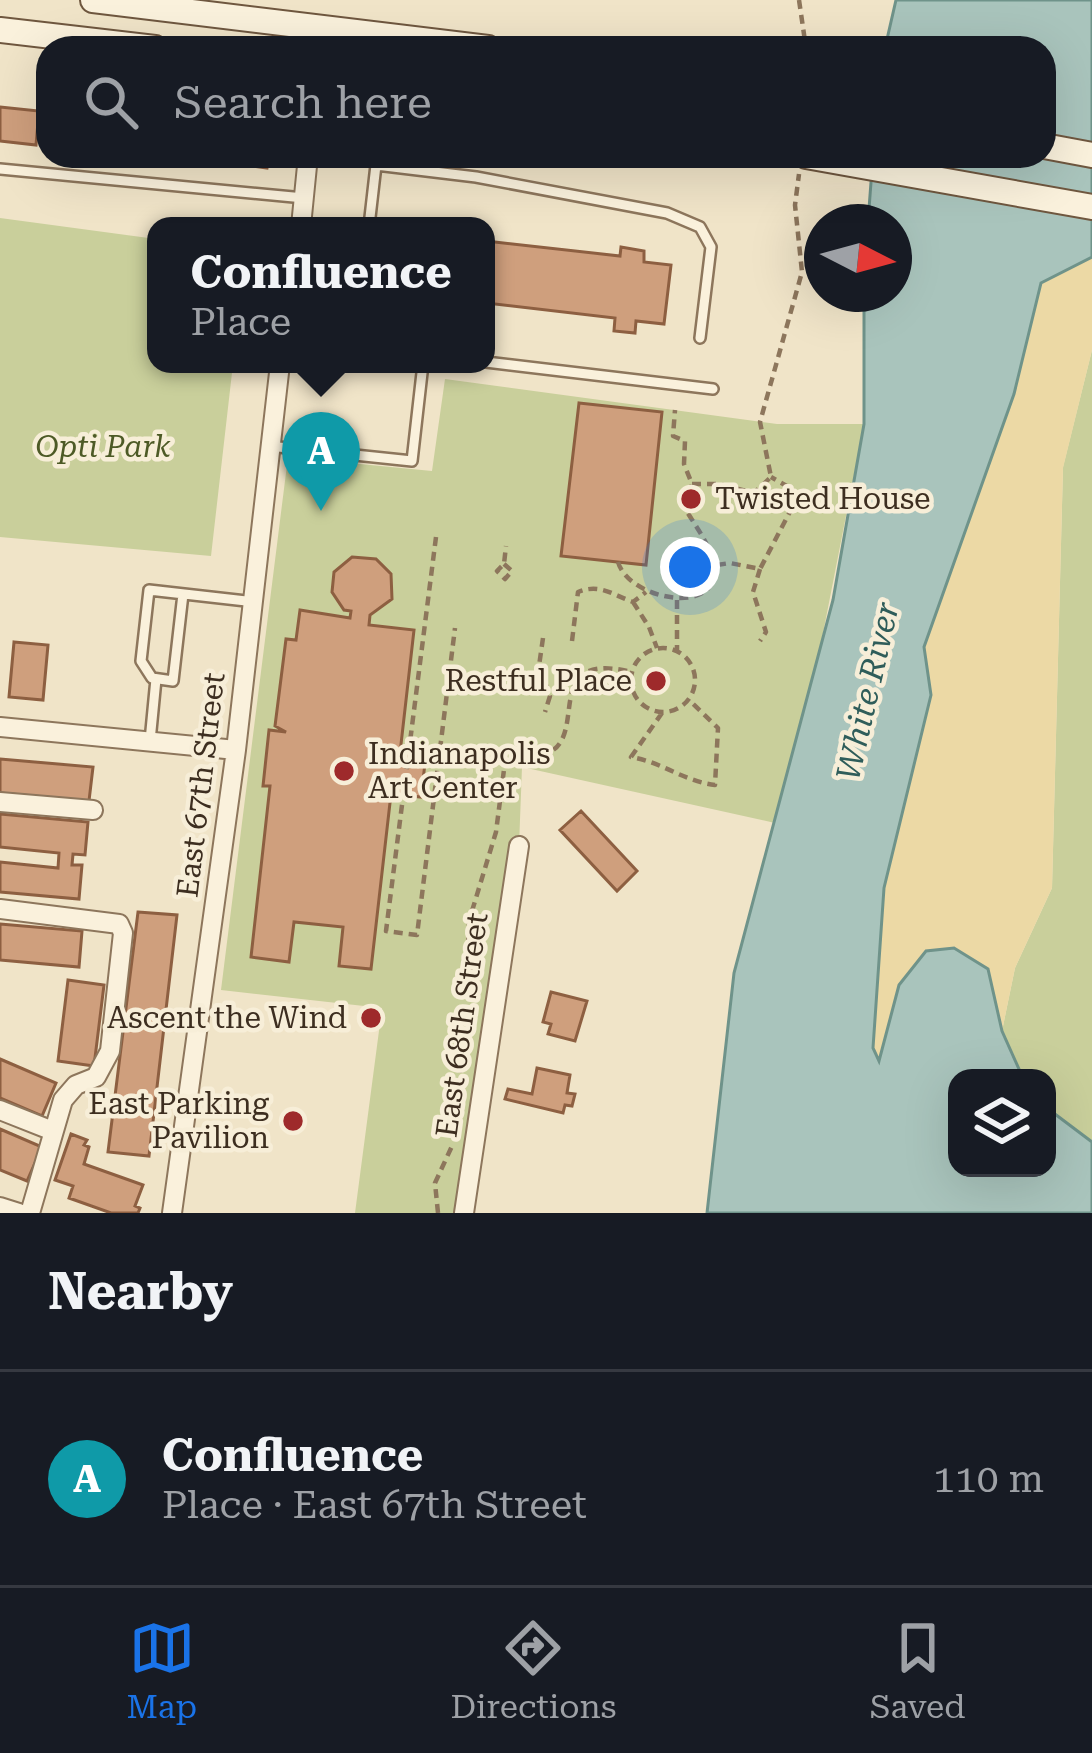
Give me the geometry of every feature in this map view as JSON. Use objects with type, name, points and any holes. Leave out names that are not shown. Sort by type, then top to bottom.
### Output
[{"type":"main road","points":[[93,0],[310,36]]},
{"type":"main road","points":[[0,30],[52,36]]},
{"type":"main road","points":[[1056,148],[1092,155]]},
{"type":"main road","points":[[829,168],[1092,207]]},
{"type":"street","points":[[302,217],[307,168]]},
{"type":"street","name":"East 67th Street","points":[[172,1213],[255,602],[279,373]]},
{"type":"street","points":[[0,727],[236,750]]},
{"type":"street","points":[[0,802],[93,810]]},
{"type":"street","name":"East 68th Street","points":[[464,1213],[519,846]]},
{"type":"street","points":[[0,908],[118,924],[123,932],[110,1051],[96,1077],[76,1084],[63,1100],[30,1213]]},
{"type":"street","points":[[0,1110],[53,1131]]},
{"type":"street","points":[[0,1207],[19,1213]]},
{"type":"lane","points":[[370,217],[376,168]]},
{"type":"lane","points":[[401,168],[476,177],[667,213],[700,227],[711,247],[700,338]]},
{"type":"lane","points":[[0,169],[304,198]]},
{"type":"lane","points":[[495,363],[713,389]]},
{"type":"lane","points":[[269,446],[412,460],[422,373]]},
{"type":"lane","points":[[183,594],[173,681],[156,679],[145,673],[141,661],[149,590],[255,602]]},
{"type":"lane","points":[[150,741],[156,679]]},
{"type":"path","points":[[799,0],[804,36]]},
{"type":"path","points":[[760,641],[766,632],[753,592],[794,504],[790,488],[771,477],[760,422],[802,272],[795,205],[801,168]]},
{"type":"path","points":[[618,562],[623,574],[646,592],[676,600],[707,589],[714,566],[686,510],[692,484],[684,464],[685,441],[673,436],[675,410]]},
{"type":"path","points":[[692,484],[719,484],[754,494],[771,477]]},
{"type":"path","points":[[436,537],[386,931],[417,935],[455,628]]},
{"type":"path","points":[[504,564],[506,545]]},
{"type":"path","points":[[714,566],[730,563],[760,569]]},
{"type":"path","points":[[572,641],[578,592],[591,588],[610,590],[633,602],[657,649]]},
{"type":"path","points":[[633,602],[646,592]]},
{"type":"path","points":[[676,600],[677,651]]},
{"type":"path","points":[[544,638],[539,666],[550,696],[545,712]]},
{"type":"path","points":[[662,713],[640,703],[631,687],[632,672],[641,656],[657,649],[677,651],[688,658],[695,686],[680,708],[662,713],[631,757],[661,763],[688,780],[715,785],[718,728],[689,700]]},
{"type":"path","points":[[456,1128],[464,1048],[460,1026],[473,980],[470,921],[496,832],[506,754],[536,758],[557,748],[565,735],[573,684],[583,674],[599,667],[632,672]]},
{"type":"path","points":[[438,1213],[435,1183],[450,1157],[453,1138]]},
{"type":"green space","name":"Opti Park","points":[[0,218],[147,238],[147,373],[232,373],[211,556],[0,537]]},
{"type":"green space","points":[[1092,350],[1092,1213],[1056,1177],[1056,1069],[1019,1069],[1002,1031],[1015,968],[1052,888],[1063,467]]},
{"type":"green space","points":[[445,379],[777,424],[864,424],[816,669],[775,823],[522,767],[519,846],[464,1213],[355,1213],[382,1008],[221,990],[288,457],[432,471]]},
{"type":"sand","points":[[1092,257],[1092,350],[1063,468],[1052,888],[1015,968],[1002,1031],[988,969],[899,985],[879,1063],[873,1048],[884,888],[931,695],[924,647],[1014,394],[1041,283]]},
{"type":"water","name":"White River","points":[[896,0],[1092,0],[1092,257],[1041,283],[1014,394],[924,647],[931,695],[884,888],[873,1048],[879,1061],[899,985],[926,951],[954,948],[988,969],[1002,1031],[1019,1069],[948,1069],[948,1177],[1056,1177],[1056,1115],[1092,1142],[1092,1213],[707,1213],[734,973],[833,600],[864,424],[864,312],[912,312],[912,204],[869,204],[872,168],[1056,168],[1056,36],[888,36]]},
{"type":"building","points":[[0,107],[36,111],[36,145],[0,141]]},
{"type":"building","points":[[495,242],[620,256],[621,247],[644,251],[644,262],[671,265],[664,324],[636,321],[635,333],[614,331],[615,318],[495,304]]},
{"type":"building","points":[[579,403],[662,412],[646,565],[561,556]]},
{"type":"building","name":"Indianapolis Art Center","points":[[352,557],[376,559],[391,574],[392,599],[370,615],[369,625],[414,630],[400,753],[426,755],[421,797],[391,794],[371,969],[339,966],[343,927],[294,922],[289,962],[251,957],[270,786],[263,786],[269,730],[286,732],[275,726],[286,639],[296,640],[300,610],[350,618],[351,611],[344,610],[332,592],[334,572]]},
{"type":"building","points":[[14,642],[48,645],[43,700],[9,697]]},
{"type":"building","points":[[0,759],[93,767],[89,801],[0,793]]},
{"type":"building","points":[[581,811],[637,871],[617,891],[560,830]]},
{"type":"building","points":[[0,814],[88,822],[85,855],[73,854],[72,865],[82,865],[79,899],[0,892],[0,862],[58,868],[59,853],[0,847]]},
{"type":"building","points":[[138,912],[177,915],[149,1156],[108,1152]]},
{"type":"building","points":[[0,924],[82,931],[79,967],[0,960]]},
{"type":"building","points":[[68,980],[104,985],[94,1066],[58,1061]]},
{"type":"building","points":[[551,992],[587,1001],[575,1041],[548,1034],[551,1024],[543,1022]]},
{"type":"building","points":[[0,1059],[56,1083],[42,1116],[0,1098]]},
{"type":"building","points":[[537,1068],[570,1075],[567,1093],[575,1094],[572,1106],[565,1105],[563,1113],[505,1099],[508,1089],[532,1094]]},
{"type":"building","points":[[0,1129],[42,1147],[27,1181],[0,1170]]},
{"type":"building","points":[[71,1134],[87,1140],[84,1164],[143,1185],[135,1206],[140,1208],[138,1213],[111,1213],[69,1198],[73,1186],[55,1180]]},
{"type":"place","name":"Twisted House","points":[[691,499]]},
{"type":"place","name":"Confluence","points":[[321,511]]},
{"type":"place","name":"Restful Place","points":[[656,681]]},
{"type":"place","name":"Indianapolis Art Center","points":[[344,771]]},
{"type":"place","name":"Ascent the Wind","points":[[371,1018]]},
{"type":"place","name":"East Parking Pavilion","points":[[293,1121]]}]
